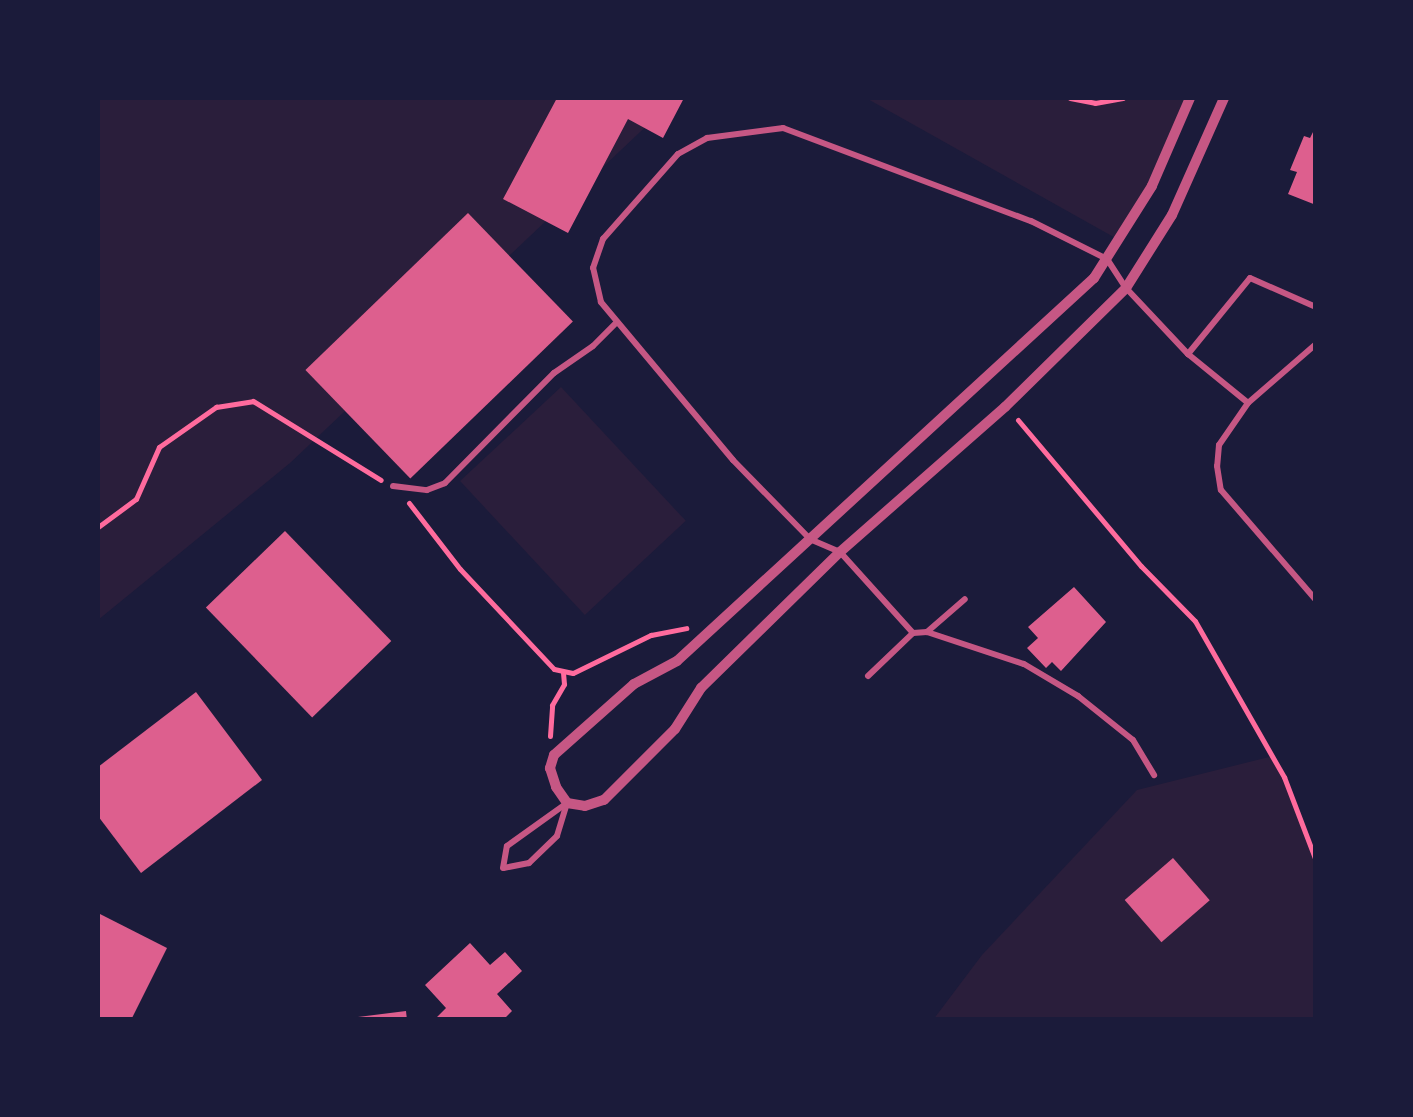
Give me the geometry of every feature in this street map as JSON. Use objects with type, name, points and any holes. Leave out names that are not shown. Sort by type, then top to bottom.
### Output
[{"type":"street","points":[[1190,98],[1152,186],[1094,278],[677,661],[634,684],[554,755],[550,768],[556,788],[567,803],[585,806],[604,800],[675,729],[701,688],[840,552],[1006,407],[1126,288],[1172,215],[1224,98]]},
{"type":"lane","points":[[913,634],[840,552],[810,538],[733,460],[601,302],[593,268],[603,239],[678,154],[707,138],[744,130],[783,128],[1031,221],[1107,259],[1126,288],[1188,354],[1248,403]]},
{"type":"lane","points":[[1188,354],[1250,278],[1316,306]]},
{"type":"lane","points":[[392,486],[428,490],[445,483],[542,384],[593,346],[617,322]]},
{"type":"lane","points":[[1316,344],[1248,403],[1219,445],[1221,490],[1316,600]]},
{"type":"lane","points":[[927,632],[965,600]]},
{"type":"lane","points":[[868,676],[913,634],[927,632],[1024,664],[1078,696],[1133,740],[1154,775]]},
{"type":"lane","points":[[567,803],[557,836],[529,863],[503,868],[507,846],[567,803]]},
{"type":"path","points":[[1070,98],[1094,103],[1123,98]]},
{"type":"path","points":[[98,527],[136,499],[160,447],[216,407],[253,401],[392,486],[424,518],[460,570],[538,654],[563,673],[564,684],[552,705],[549,728],[554,755]]},
{"type":"path","points":[[1006,407],[1141,566],[1195,621],[1284,776],[1316,860]]},
{"type":"path","points":[[563,673],[589,668],[650,634],[694,627]]},
{"type":"shaded area","points":[[98,98],[676,98],[290,463],[98,620]]},
{"type":"shaded area","points":[[866,98],[1190,98],[1152,186],[1119,240]]},
{"type":"shaded area","points":[[561,387],[686,521],[585,615],[460,481]]},
{"type":"shaded area","points":[[1273,756],[1315,861],[1315,1019],[933,1020],[982,955],[1137,790]]},
{"type":"building","points":[[557,98],[684,98],[663,138],[628,119],[568,233],[503,199]]},
{"type":"building","points":[[1316,126],[1316,205],[1288,194],[1297,172],[1290,170],[1304,136],[1310,138]]},
{"type":"building","points":[[468,213],[573,322],[410,479],[305,370]]},
{"type":"building","points":[[285,531],[391,641],[312,717],[206,607]]},
{"type":"building","points":[[1074,587],[1106,622],[1061,671],[1052,662],[1046,668],[1027,648],[1038,638],[1028,627]]},
{"type":"building","points":[[196,692],[262,780],[141,873],[98,816],[98,767]]},
{"type":"building","points":[[1173,858],[1210,900],[1161,942],[1125,900]]},
{"type":"building","points":[[98,913],[167,948],[131,1020],[98,1020]]},
{"type":"building","points":[[470,943],[490,965],[505,952],[522,971],[497,994],[512,1011],[503,1020],[434,1020],[446,1008],[425,985]]},
{"type":"building","points":[[406,1011],[407,1020],[358,1017]]}]
